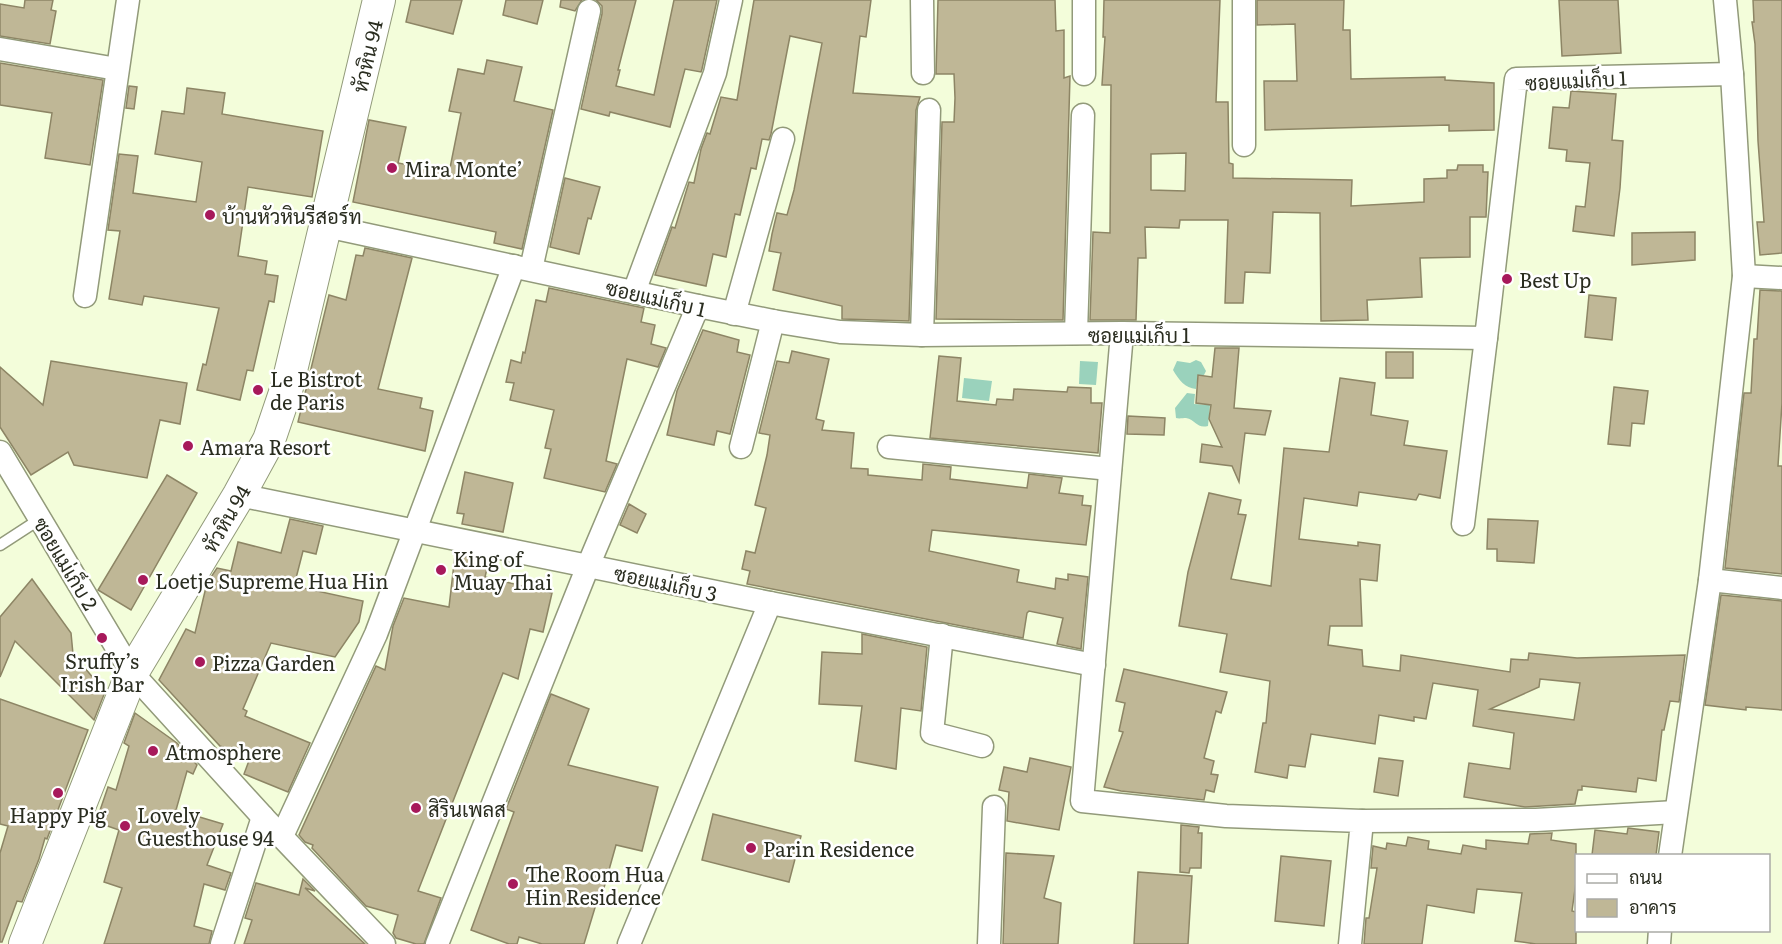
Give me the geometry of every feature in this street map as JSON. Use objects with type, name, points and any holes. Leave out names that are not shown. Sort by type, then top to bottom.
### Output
[{"type":"street","points":[[85,296],[128,0]]},
{"type":"street","name":"หัวหิน 94","points":[[25,944],[132,673],[239,495],[268,440],[287,387],[379,0]]},
{"type":"street","points":[[634,292],[715,73],[731,0]]},
{"type":"street","points":[[922,0],[923,73]]},
{"type":"street","points":[[1084,0],[1084,74]]},
{"type":"street","points":[[1244,0],[1244,145]]},
{"type":"street","points":[[1670,854],[1710,580],[1744,276],[1732,74],[1725,0]]},
{"type":"street","points":[[282,836],[376,634],[414,531],[522,268],[589,11]]},
{"type":"street","points":[[0,49],[117,69]]},
{"type":"street","name":"ซอยแม่เก็บ 1","points":[[326,226],[734,314],[840,332],[922,335],[1122,333],[1486,338],[1516,79],[1732,74]]},
{"type":"street","points":[[922,335],[929,110]]},
{"type":"street","points":[[1076,333],[1083,115]]},
{"type":"street","points":[[734,314],[783,140]]},
{"type":"street","points":[[1744,276],[1782,278]]},
{"type":"street","points":[[437,944],[588,566],[698,306]]},
{"type":"street","points":[[741,447],[772,321]]},
{"type":"street","points":[[1122,333],[1082,801],[1226,816],[1362,821],[1536,820],[1676,812]]},
{"type":"street","points":[[1463,524],[1486,338]]},
{"type":"street","points":[[889,447],[1110,469]]},
{"type":"street","name":"ซอยแม่เก็บ 2","points":[[0,452],[132,673],[263,818],[384,944]]},
{"type":"street","name":"ซอยแม่เก็บ 3","points":[[239,495],[770,603],[1094,665]]},
{"type":"street","points":[[1710,580],[1782,588]]},
{"type":"street","points":[[629,944],[770,603]]},
{"type":"street","points":[[942,636],[933,733],[982,746]]},
{"type":"street","points":[[989,944],[994,807]]},
{"type":"street","points":[[222,944],[263,818]]},
{"type":"street","points":[[1350,944],[1362,821]]},
{"type":"lane","points":[[0,545],[40,519]]},
{"type":"shaded area","points":[[1196,360],[1201,362],[1206,371],[1204,375],[1198,375],[1196,389],[1183,383],[1173,370],[1177,361],[1190,363]]},
{"type":"shaded area","points":[[1080,361],[1098,362],[1096,385],[1079,384]]},
{"type":"shaded area","points":[[964,378],[992,381],[989,401],[962,398]]},
{"type":"shaded area","points":[[1187,393],[1195,394],[1194,404],[1210,405],[1208,426],[1201,426],[1186,418],[1176,418],[1175,408]]},
{"type":"building","points":[[25,0],[53,0],[51,10],[56,11],[50,44],[0,36],[0,4],[24,8]]},
{"type":"building","points":[[411,0],[462,0],[453,34],[406,22]]},
{"type":"building","points":[[506,0],[543,0],[537,24],[503,15]]},
{"type":"building","points":[[561,0],[582,0],[575,11],[560,7]]},
{"type":"building","points":[[596,0],[636,0],[616,86],[654,95],[674,0],[717,0],[701,72],[685,69],[670,127],[610,112],[609,116],[581,109],[602,14],[602,6]]},
{"type":"building","points":[[754,0],[871,0],[866,37],[860,36],[853,93],[920,97],[916,110],[909,321],[842,319],[842,306],[773,290],[781,253],[769,251],[772,234],[777,213],[787,215],[794,190],[822,43],[790,36],[771,134],[769,140],[762,139],[756,169],[751,168],[740,215],[735,214],[726,257],[713,254],[706,286],[655,275],[672,227],[675,228],[689,182],[694,183],[701,149],[707,133],[710,134],[721,97],[737,100]]},
{"type":"building","points":[[938,0],[1055,0],[1056,31],[1064,30],[1064,78],[1070,76],[1063,320],[936,319],[942,122],[954,122],[955,98],[954,74],[936,74]]},
{"type":"building","points":[[1104,0],[1220,0],[1216,102],[1228,102],[1229,163],[1233,164],[1233,178],[1352,180],[1351,206],[1424,202],[1424,179],[1447,178],[1447,170],[1457,170],[1458,165],[1483,165],[1483,172],[1488,172],[1486,217],[1470,217],[1470,257],[1420,258],[1422,297],[1367,300],[1368,320],[1321,321],[1320,213],[1273,212],[1270,273],[1245,272],[1243,303],[1225,303],[1228,220],[1180,220],[1179,228],[1145,227],[1146,258],[1138,258],[1136,320],[1090,320],[1093,232],[1110,233],[1111,85],[1102,85],[1105,37],[1103,37]],"holes":[[[1186,153],[1185,191],[1151,190],[1151,154]]]},
{"type":"building","points":[[1257,0],[1344,0],[1343,30],[1350,30],[1351,79],[1445,77],[1445,80],[1494,83],[1494,130],[1449,131],[1449,125],[1265,130],[1264,81],[1297,81],[1295,24],[1257,25]]},
{"type":"building","points":[[1559,0],[1618,0],[1621,53],[1562,56]]},
{"type":"building","points":[[1753,0],[1782,0],[1782,253],[1760,255],[1757,222],[1764,222],[1752,22],[1754,22]]},
{"type":"building","points":[[487,60],[522,67],[514,101],[553,110],[522,249],[494,243],[496,232],[353,202],[369,120],[406,127],[398,163],[449,173],[461,113],[449,111],[458,69],[484,74]]},
{"type":"building","points":[[0,63],[103,80],[90,165],[45,158],[52,113],[0,105]]},
{"type":"building","points":[[129,86],[137,87],[134,109],[126,108]]},
{"type":"building","points":[[187,88],[225,93],[222,114],[323,131],[312,197],[248,187],[238,256],[267,261],[265,274],[278,276],[274,302],[269,301],[253,371],[247,370],[240,400],[197,390],[203,364],[206,365],[219,308],[144,296],[142,305],[109,299],[120,231],[108,230],[119,154],[138,156],[133,193],[196,202],[202,162],[155,154],[162,111],[184,114]]},
{"type":"building","points":[[1571,91],[1616,94],[1612,140],[1623,141],[1614,236],[1573,231],[1576,206],[1585,207],[1590,163],[1566,161],[1567,150],[1549,148],[1553,107],[1569,108]]},
{"type":"building","points":[[565,178],[600,187],[591,219],[588,218],[579,254],[550,247]]},
{"type":"building","points":[[1695,232],[1695,260],[1632,265],[1632,233]]},
{"type":"building","points":[[365,248],[412,258],[378,389],[422,398],[420,408],[433,411],[425,451],[298,422],[329,295],[346,300],[356,255],[363,256]]},
{"type":"building","points":[[549,288],[644,308],[641,322],[655,325],[651,344],[666,348],[658,367],[627,359],[606,461],[617,464],[605,492],[544,478],[551,449],[545,448],[554,410],[510,400],[514,383],[506,382],[511,360],[521,363],[536,300],[546,302]]},
{"type":"building","points":[[1760,290],[1782,291],[1782,403],[1778,466],[1782,466],[1782,574],[1725,568],[1744,393],[1751,393]]},
{"type":"building","points":[[1589,295],[1616,298],[1612,340],[1585,337]]},
{"type":"building","points":[[703,330],[739,340],[737,352],[750,355],[730,434],[717,431],[714,445],[667,435],[677,391]]},
{"type":"building","points":[[1215,348],[1239,348],[1234,408],[1271,411],[1265,435],[1245,433],[1239,482],[1232,466],[1200,462],[1202,444],[1222,447],[1209,419],[1211,405],[1196,403],[1198,375],[1212,377]]},
{"type":"building","points":[[792,351],[829,359],[816,419],[824,421],[822,430],[854,433],[851,468],[868,469],[868,475],[922,480],[923,464],[951,467],[950,479],[1027,488],[1029,474],[1062,478],[1059,493],[1083,496],[1082,505],[1091,506],[1086,545],[932,530],[929,551],[1019,570],[1017,582],[1055,589],[1056,578],[1068,580],[1068,574],[1088,577],[1081,649],[1057,644],[1063,618],[1029,611],[1023,638],[747,584],[750,571],[742,569],[746,551],[755,553],[766,508],[755,505],[770,435],[759,433],[777,361],[789,363]]},
{"type":"building","points":[[1386,352],[1413,352],[1413,378],[1386,378]]},
{"type":"building","points":[[939,356],[961,358],[957,401],[996,405],[997,399],[1013,400],[1014,389],[1067,392],[1068,387],[1091,388],[1091,403],[1102,403],[1098,453],[930,438]]},
{"type":"building","points":[[51,361],[187,383],[180,424],[160,420],[147,478],[74,465],[68,452],[31,475],[0,427],[0,367],[43,405]]},
{"type":"building","points":[[1340,378],[1375,383],[1371,415],[1408,421],[1404,445],[1447,451],[1440,498],[1419,494],[1416,500],[1359,492],[1357,506],[1304,498],[1299,539],[1358,546],[1358,542],[1380,545],[1377,581],[1360,579],[1362,626],[1330,626],[1328,645],[1362,650],[1363,666],[1400,671],[1401,655],[1510,672],[1511,659],[1528,660],[1529,653],[1577,658],[1685,655],[1679,702],[1670,701],[1664,730],[1662,730],[1656,781],[1638,778],[1636,792],[1582,786],[1582,790],[1578,790],[1575,804],[1525,807],[1464,797],[1469,763],[1510,769],[1514,733],[1473,726],[1478,690],[1433,683],[1426,719],[1414,717],[1414,721],[1379,715],[1375,744],[1311,734],[1305,767],[1289,765],[1287,778],[1255,772],[1263,723],[1266,723],[1270,681],[1220,672],[1227,634],[1179,626],[1188,572],[1209,493],[1241,500],[1238,514],[1246,515],[1231,579],[1271,586],[1284,448],[1329,452]],"holes":[[[1540,679],[1580,683],[1574,720],[1490,709],[1539,687]]]},
{"type":"building","points":[[1614,387],[1648,391],[1644,424],[1632,423],[1630,446],[1608,444]]},
{"type":"building","points":[[1128,416],[1165,418],[1164,435],[1127,434]]},
{"type":"building","points":[[465,472],[513,483],[503,532],[462,524],[464,514],[457,513]]},
{"type":"building","points":[[167,475],[197,493],[131,610],[98,590]]},
{"type":"building","points":[[629,504],[646,514],[637,533],[620,525]]},
{"type":"building","points":[[290,519],[323,526],[316,554],[303,551],[294,586],[363,601],[359,622],[335,657],[271,643],[243,709],[247,711],[245,716],[310,743],[288,792],[244,774],[250,758],[220,746],[159,680],[186,629],[195,633],[207,583],[217,568],[231,571],[238,542],[281,553]]},
{"type":"building","points":[[1488,519],[1538,521],[1534,563],[1497,561],[1497,549],[1487,549]]},
{"type":"building","points":[[455,555],[489,560],[485,577],[552,593],[543,632],[530,629],[518,679],[503,673],[418,891],[441,898],[424,944],[416,944],[396,938],[393,933],[398,915],[366,906],[312,848],[313,845],[305,842],[299,835],[376,666],[385,670],[393,626],[404,598],[449,607]]},
{"type":"building","points":[[32,579],[71,633],[73,654],[105,692],[94,720],[15,641],[0,677],[0,617]]},
{"type":"building","points":[[1721,595],[1782,601],[1782,710],[1746,707],[1746,710],[1705,705]]},
{"type":"building","points":[[862,634],[927,647],[921,711],[901,708],[896,769],[855,761],[862,706],[819,704],[822,652],[862,654]]},
{"type":"building","points":[[1124,669],[1227,692],[1221,713],[1216,711],[1204,758],[1214,761],[1211,774],[1218,775],[1214,792],[1206,790],[1204,800],[1104,787],[1123,732],[1119,731],[1125,703],[1116,701]]},
{"type":"building","points":[[551,694],[589,709],[568,765],[658,787],[642,851],[616,845],[600,902],[597,901],[584,944],[542,944],[519,937],[517,944],[509,944],[471,930],[514,812],[506,809]]},
{"type":"building","points":[[0,699],[88,730],[22,902],[17,901],[2,942],[0,942],[0,853],[8,826],[0,824]]},
{"type":"building","points":[[135,713],[177,743],[197,765],[193,774],[187,771],[176,810],[223,824],[207,865],[231,873],[225,890],[204,884],[194,926],[212,931],[209,944],[104,944],[122,888],[104,882],[119,830],[96,822],[108,787],[116,790],[129,746],[124,743]]},
{"type":"building","points":[[1030,758],[1071,767],[1059,830],[1007,821],[1009,792],[999,790],[1004,767],[1027,772]]},
{"type":"building","points":[[1379,758],[1403,761],[1398,796],[1374,792]]},
{"type":"building","name":"Parin Residence","points":[[713,814],[801,836],[789,882],[702,860]]},
{"type":"building","points":[[1181,825],[1199,827],[1198,833],[1202,833],[1201,868],[1190,868],[1189,873],[1180,872]]},
{"type":"building","points":[[1628,828],[1659,832],[1656,854],[1592,854],[1595,830],[1627,834]]},
{"type":"building","points":[[1552,833],[1551,840],[1576,844],[1572,911],[1575,912],[1576,944],[1536,944],[1515,941],[1522,893],[1477,889],[1474,913],[1427,905],[1422,944],[1364,944],[1366,918],[1369,918],[1377,868],[1371,868],[1373,846],[1386,849],[1387,843],[1406,846],[1408,837],[1429,841],[1428,849],[1461,854],[1463,845],[1486,849],[1486,840],[1528,844],[1530,834]]},
{"type":"building","points":[[1006,853],[1054,856],[1044,898],[1061,903],[1058,944],[1003,944]]},
{"type":"building","points":[[1281,856],[1331,861],[1324,926],[1275,921]]},
{"type":"building","points":[[1138,872],[1192,876],[1188,944],[1134,944]]},
{"type":"building","points":[[303,879],[315,891],[305,888],[365,944],[244,944],[252,920],[245,918],[256,883],[299,895]]},
{"type":"place","name":"Mira Monte’","points":[[392,168]]},
{"type":"place","name":"บ้านหัวหินรีสอร์ท","points":[[210,215]]},
{"type":"place","name":"Best Up","points":[[1507,279]]},
{"type":"place","name":"Le Bistrot de Paris","points":[[258,390]]},
{"type":"place","name":"Amara Resort","points":[[188,446]]},
{"type":"place","name":"King of Muay Thai","points":[[441,570]]},
{"type":"place","name":"Loetje Supreme Hua Hin","points":[[143,580]]},
{"type":"place","name":"Sruffy’s Irish Bar","points":[[102,638]]},
{"type":"place","name":"Pizza Garden","points":[[200,662]]},
{"type":"place","name":"Atmosphere","points":[[153,751]]},
{"type":"place","name":"Happy Pig","points":[[58,793]]},
{"type":"place","name":"สิรินเพลส","points":[[416,808]]},
{"type":"place","name":"Lovely Guesthouse 94","points":[[125,826]]},
{"type":"place","name":"Parin Residence","points":[[751,848]]},
{"type":"place","name":"The Room Hua Hin Residence","points":[[513,884]]}]
